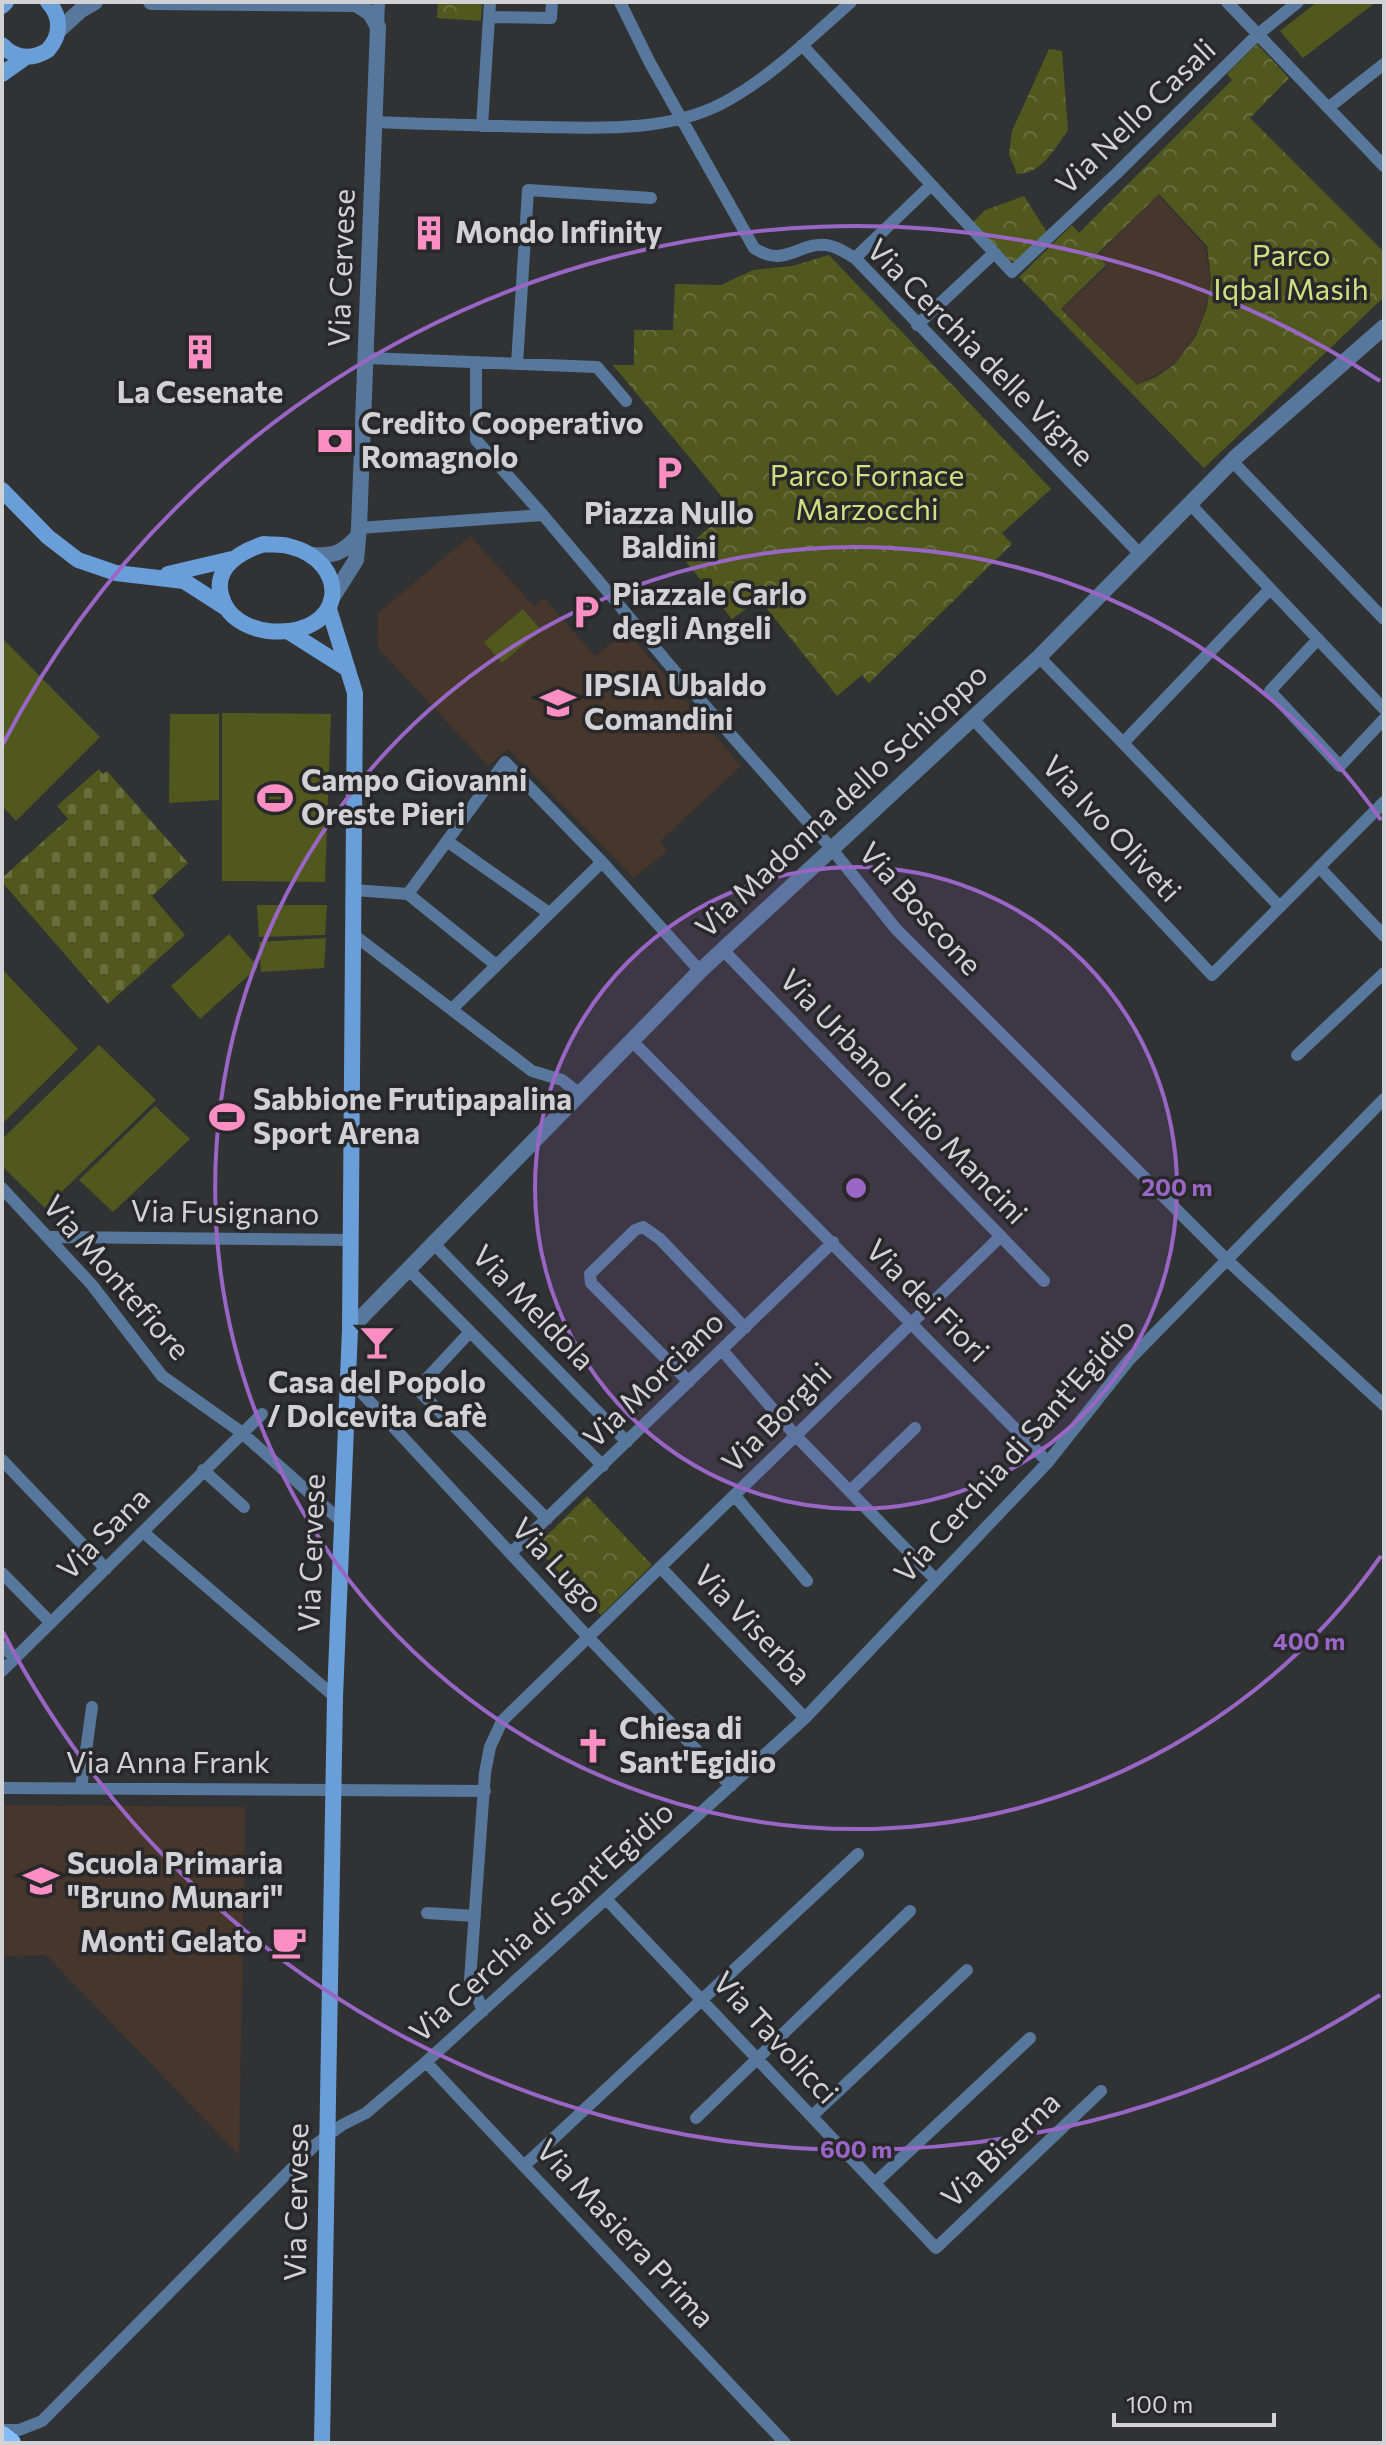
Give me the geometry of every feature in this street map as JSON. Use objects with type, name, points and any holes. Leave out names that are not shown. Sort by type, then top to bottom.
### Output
[{"type":"main road","points":[[2,6],[6,2]]},
{"type":"main road","points":[[2,74],[26,57],[48,50],[59,30],[56,11],[49,3]]},
{"type":"main road","points":[[2,45],[16,55],[26,57]]},
{"type":"main road","points":[[2,490],[48,537],[78,560],[116,573],[184,581],[243,623],[289,632],[346,668]]},
{"type":"main road","points":[[226,608],[221,592],[221,575],[232,559],[243,551],[264,544],[288,546],[310,555],[329,576],[330,603],[317,623],[289,632]]},
{"type":"main road","points":[[157,576],[232,559]]},
{"type":"main road","name":"Via Cervese","points":[[322,2443],[335,1697],[350,1329],[354,935],[355,693],[330,603]]},
{"type":"main road","points":[[2,2433],[11,2443]]},
{"type":"street","points":[[151,2],[359,3],[370,13],[378,27]]},
{"type":"street","name":"Via Cervese","points":[[330,603],[356,560],[367,358],[379,2]]},
{"type":"street","points":[[482,126],[490,2]]},
{"type":"street","points":[[489,17],[551,18],[552,2]]},
{"type":"street","name":"Via Cerchia delle Vigne","points":[[620,2],[650,63],[754,248],[766,256],[778,257],[824,244],[855,258],[1140,554]]},
{"type":"street","points":[[374,122],[641,126],[682,118],[718,105],[748,88],[851,2]]},
{"type":"street","points":[[1227,2],[1384,166]]},
{"type":"street","name":"Via Nello Casali","points":[[993,254],[1012,272],[1257,35],[1298,2]]},
{"type":"street","points":[[49,3],[84,3],[81,10],[59,30]]},
{"type":"street","points":[[802,45],[993,254],[917,325]]},
{"type":"street","points":[[1328,108],[1384,64]]},
{"type":"street","points":[[855,258],[930,186]]},
{"type":"street","points":[[517,364],[528,190],[651,198]]},
{"type":"street","name":"Via Madonna dello Schioppo","points":[[350,1329],[700,971],[1039,657],[1233,462],[1317,383],[1384,327]]},
{"type":"street","points":[[367,358],[597,367],[626,401]]},
{"type":"street","name":"Via Boscone","points":[[476,363],[476,440],[831,848],[896,929],[1227,1260],[1384,1405]]},
{"type":"street","points":[[1233,462],[1384,619]]},
{"type":"street","points":[[1190,504],[1384,709]]},
{"type":"street","points":[[310,555],[330,556],[346,549],[358,532],[543,515]]},
{"type":"street","points":[[1123,743],[1270,589]]},
{"type":"street","points":[[1318,639],[1270,691],[1340,766],[1384,719]]},
{"type":"street","points":[[1039,657],[1280,907],[1384,802]]},
{"type":"street","name":"Via Ivo Oliveti","points":[[973,719],[1212,975],[1280,907]]},
{"type":"street","points":[[408,894],[505,762],[602,862],[700,971]]},
{"type":"street","points":[[447,841],[549,913]]},
{"type":"street","points":[[452,1009],[602,862]]},
{"type":"street","points":[[1319,867],[1384,936]]},
{"type":"street","points":[[354,890],[408,894],[496,965]]},
{"type":"street","points":[[354,935],[532,1071],[562,1080],[581,1095]]},
{"type":"street","name":"Via Urbano Lidio Mancini","points":[[723,950],[1044,1281]]},
{"type":"street","points":[[1297,1055],[1384,973]]},
{"type":"street","name":"Via dei Fiori","points":[[633,1042],[1048,1462]]},
{"type":"street","name":"Via Cerchia di Sant'Egidio","points":[[2,2433],[42,2421],[326,2135],[366,2113],[426,2062],[805,1718],[1048,1462],[1129,1360],[1384,1099]]},
{"type":"street","name":"Via Montefiore","points":[[2,1188],[92,1285],[162,1376],[241,1432],[341,1521]]},
{"type":"street","points":[[689,1382],[591,1283],[590,1274],[596,1266],[635,1230],[643,1227],[660,1239],[745,1328]]},
{"type":"street","name":"Via Borghi","points":[[483,2011],[470,1980],[490,1747],[502,1721],[1001,1236]]},
{"type":"street","name":"Via Fusignano","points":[[50,1237],[351,1240]]},
{"type":"street","name":"Via Morciano","points":[[511,1553],[833,1242]]},
{"type":"street","name":"Via Meldola","points":[[434,1244],[627,1442]]},
{"type":"street","points":[[408,1269],[603,1466]]},
{"type":"street","points":[[469,1333],[417,1389],[547,1519]]},
{"type":"street","points":[[722,1350],[795,1435],[936,1580]]},
{"type":"street","name":"Via Lugo","points":[[348,1378],[731,1786]]},
{"type":"street","name":"Via Sana","points":[[2,1671],[262,1414]]},
{"type":"street","points":[[850,1491],[915,1428]]},
{"type":"street","points":[[2,1460],[106,1569]]},
{"type":"street","points":[[203,1470],[244,1507]]},
{"type":"street","points":[[735,1496],[807,1581]]},
{"type":"street","points":[[143,1532],[335,1697]]},
{"type":"street","name":"Via Viserba","points":[[661,1568],[805,1718]]},
{"type":"street","points":[[2,1573],[51,1623]]},
{"type":"street","points":[[2,1646],[15,1658]]},
{"type":"street","points":[[81,1788],[92,1707]]},
{"type":"street","name":"Via Anna Frank","points":[[2,1788],[485,1791]]},
{"type":"street","points":[[525,2165],[858,1854]]},
{"type":"street","name":"Via Tavolicci","points":[[607,1900],[936,2248]]},
{"type":"street","points":[[696,2118],[910,1911]]},
{"type":"street","points":[[427,1913],[475,1916]]},
{"type":"street","points":[[812,2116],[967,1970]]},
{"type":"street","points":[[875,2183],[1030,2038]]},
{"type":"street","name":"Via Masiera Prima","points":[[426,2062],[785,2443]]},
{"type":"street","name":"Via Biserna","points":[[936,2248],[1101,2091]]},
{"type":"shaded area","points":[[1158,195],[1205,246],[1210,278],[1206,307],[1195,336],[1175,364],[1137,385],[1062,309],[1107,266],[1098,255]]},
{"type":"shaded area","name":"IPSIA Ubaldo Comandini","points":[[470,536],[534,606],[544,598],[595,656],[627,631],[741,766],[660,841],[667,851],[634,878],[508,749],[488,766],[378,648],[377,614]]},
{"type":"shaded area","points":[[2,1805],[245,1807],[239,2155],[46,1955],[2,1956]]},
{"type":"green space","points":[[438,2],[482,2],[481,21],[437,18]]},
{"type":"green space","points":[[1317,2],[1376,2],[1303,58],[1280,31]]},
{"type":"green space","name":"Parco Iqbal Masih","points":[[1257,44],[1289,78],[1250,118],[1384,252],[1384,297],[1204,468],[1019,277],[1072,225],[1079,233],[1232,80],[1227,74]],"holes":[[[1159,194],[1207,246],[1211,278],[1207,307],[1196,336],[1175,364],[1156,377],[1137,385],[1061,309],[1106,265],[1097,254]]]},
{"type":"green space","points":[[1049,49],[1062,51],[1068,130],[1041,165],[1017,174],[1009,154],[1012,131]]},
{"type":"green space","points":[[1024,196],[1048,234],[1014,262],[1008,260],[973,222],[985,210]]},
{"type":"green space","name":"Parco Fornace Marzocchi","points":[[829,255],[1051,489],[1002,533],[1012,544],[869,683],[862,675],[837,696],[759,599],[732,619],[679,553],[732,509],[613,365],[634,365],[634,330],[673,330],[675,284],[721,285],[753,270],[792,266]]},
{"type":"green space","points":[[523,609],[541,630],[502,663],[484,642]]},
{"type":"green space","points":[[2,638],[100,737],[16,821],[2,806]]},
{"type":"green space","name":"Campo Giovanni Oreste Pieri","points":[[222,713],[331,714],[325,882],[222,881]]},
{"type":"green space","points":[[170,714],[219,714],[219,800],[169,803]]},
{"type":"green space","points":[[99,769],[103,774],[107,771],[188,863],[152,896],[185,935],[108,1004],[2,882],[2,878],[68,819],[57,806]]},
{"type":"green space","points":[[257,905],[327,905],[325,935],[259,937]]},
{"type":"green space","points":[[229,934],[258,967],[200,1019],[171,986]]},
{"type":"green space","points":[[326,938],[324,968],[261,972],[259,942]]},
{"type":"green space","points":[[2,969],[78,1049],[2,1124]]},
{"type":"green space","points":[[99,1045],[156,1100],[45,1208],[2,1166],[2,1139]]},
{"type":"green space","points":[[155,1106],[190,1139],[113,1212],[79,1180]]},
{"type":"green space","points":[[587,1496],[652,1565],[601,1615],[535,1547]]},
{"type":"place","name":"Mondo Infinity","points":[[429,233]]},
{"type":"place","name":"La Cesenate","points":[[200,352]]},
{"type":"place","name":"Credito Cooperativo Romagnolo","points":[[335,441]]},
{"type":"place","name":"Piazza Nullo Baldini","points":[[669,473]]},
{"type":"place","name":"Piazzale Carlo degli Angeli","points":[[586,612]]},
{"type":"place","name":"IPSIA Ubaldo Comandini","points":[[558,703]]},
{"type":"place","name":"Campo Giovanni Oreste Pieri","points":[[275,798]]},
{"type":"place","name":"Sabbione Frutipapalina Sport Arena","points":[[227,1117]]},
{"type":"place","name":"Casa del Popolo / Dolcevita Cafè","points":[[377,1342]]},
{"type":"place","name":"Chiesa di Sant'Egidio","points":[[593,1746]]},
{"type":"place","name":"Scuola Primaria \"Bruno Munari\"","points":[[41,1881]]},
{"type":"place","name":"Monti Gelato","points":[[289,1942]]}]
